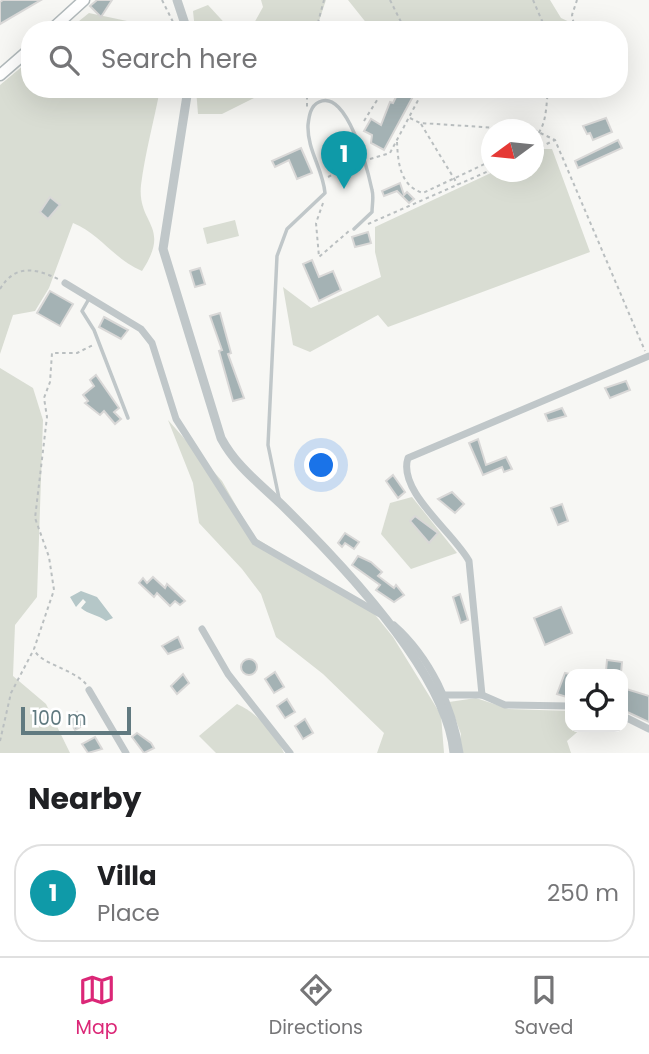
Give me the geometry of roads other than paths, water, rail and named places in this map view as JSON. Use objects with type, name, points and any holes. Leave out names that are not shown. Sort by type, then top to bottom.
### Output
[{"type":"main road","points":[[61,21],[84,0]]},
{"type":"main road","points":[[0,75],[21,57]]},
{"type":"street","points":[[177,0],[184,21]]},
{"type":"street","points":[[186,98],[163,235],[165,262],[221,438],[236,462],[280,504],[400,631],[444,695],[456,729],[460,753]]},
{"type":"street","points":[[65,283],[141,329],[152,343],[176,419],[255,542],[333,584],[385,618],[441,709],[454,753]]},
{"type":"street","points":[[482,695],[468,561],[462,548],[410,485],[405,468],[408,458],[649,354]]},
{"type":"street","points":[[202,629],[228,674],[290,753]]},
{"type":"street","points":[[89,690],[126,753]]},
{"type":"street","points":[[444,695],[482,695],[505,705],[565,706]]},
{"type":"street","points":[[628,718],[649,729]]},
{"type":"lane","points":[[280,504],[268,445],[277,256],[287,229],[325,193],[324,179],[312,152],[309,116],[318,102],[334,102],[341,107],[354,132],[373,192],[372,212],[354,229]]},
{"type":"lane","points":[[90,297],[82,311],[99,342],[128,418]]},
{"type":"place","name":"Villa","points":[[344,189]]}]
